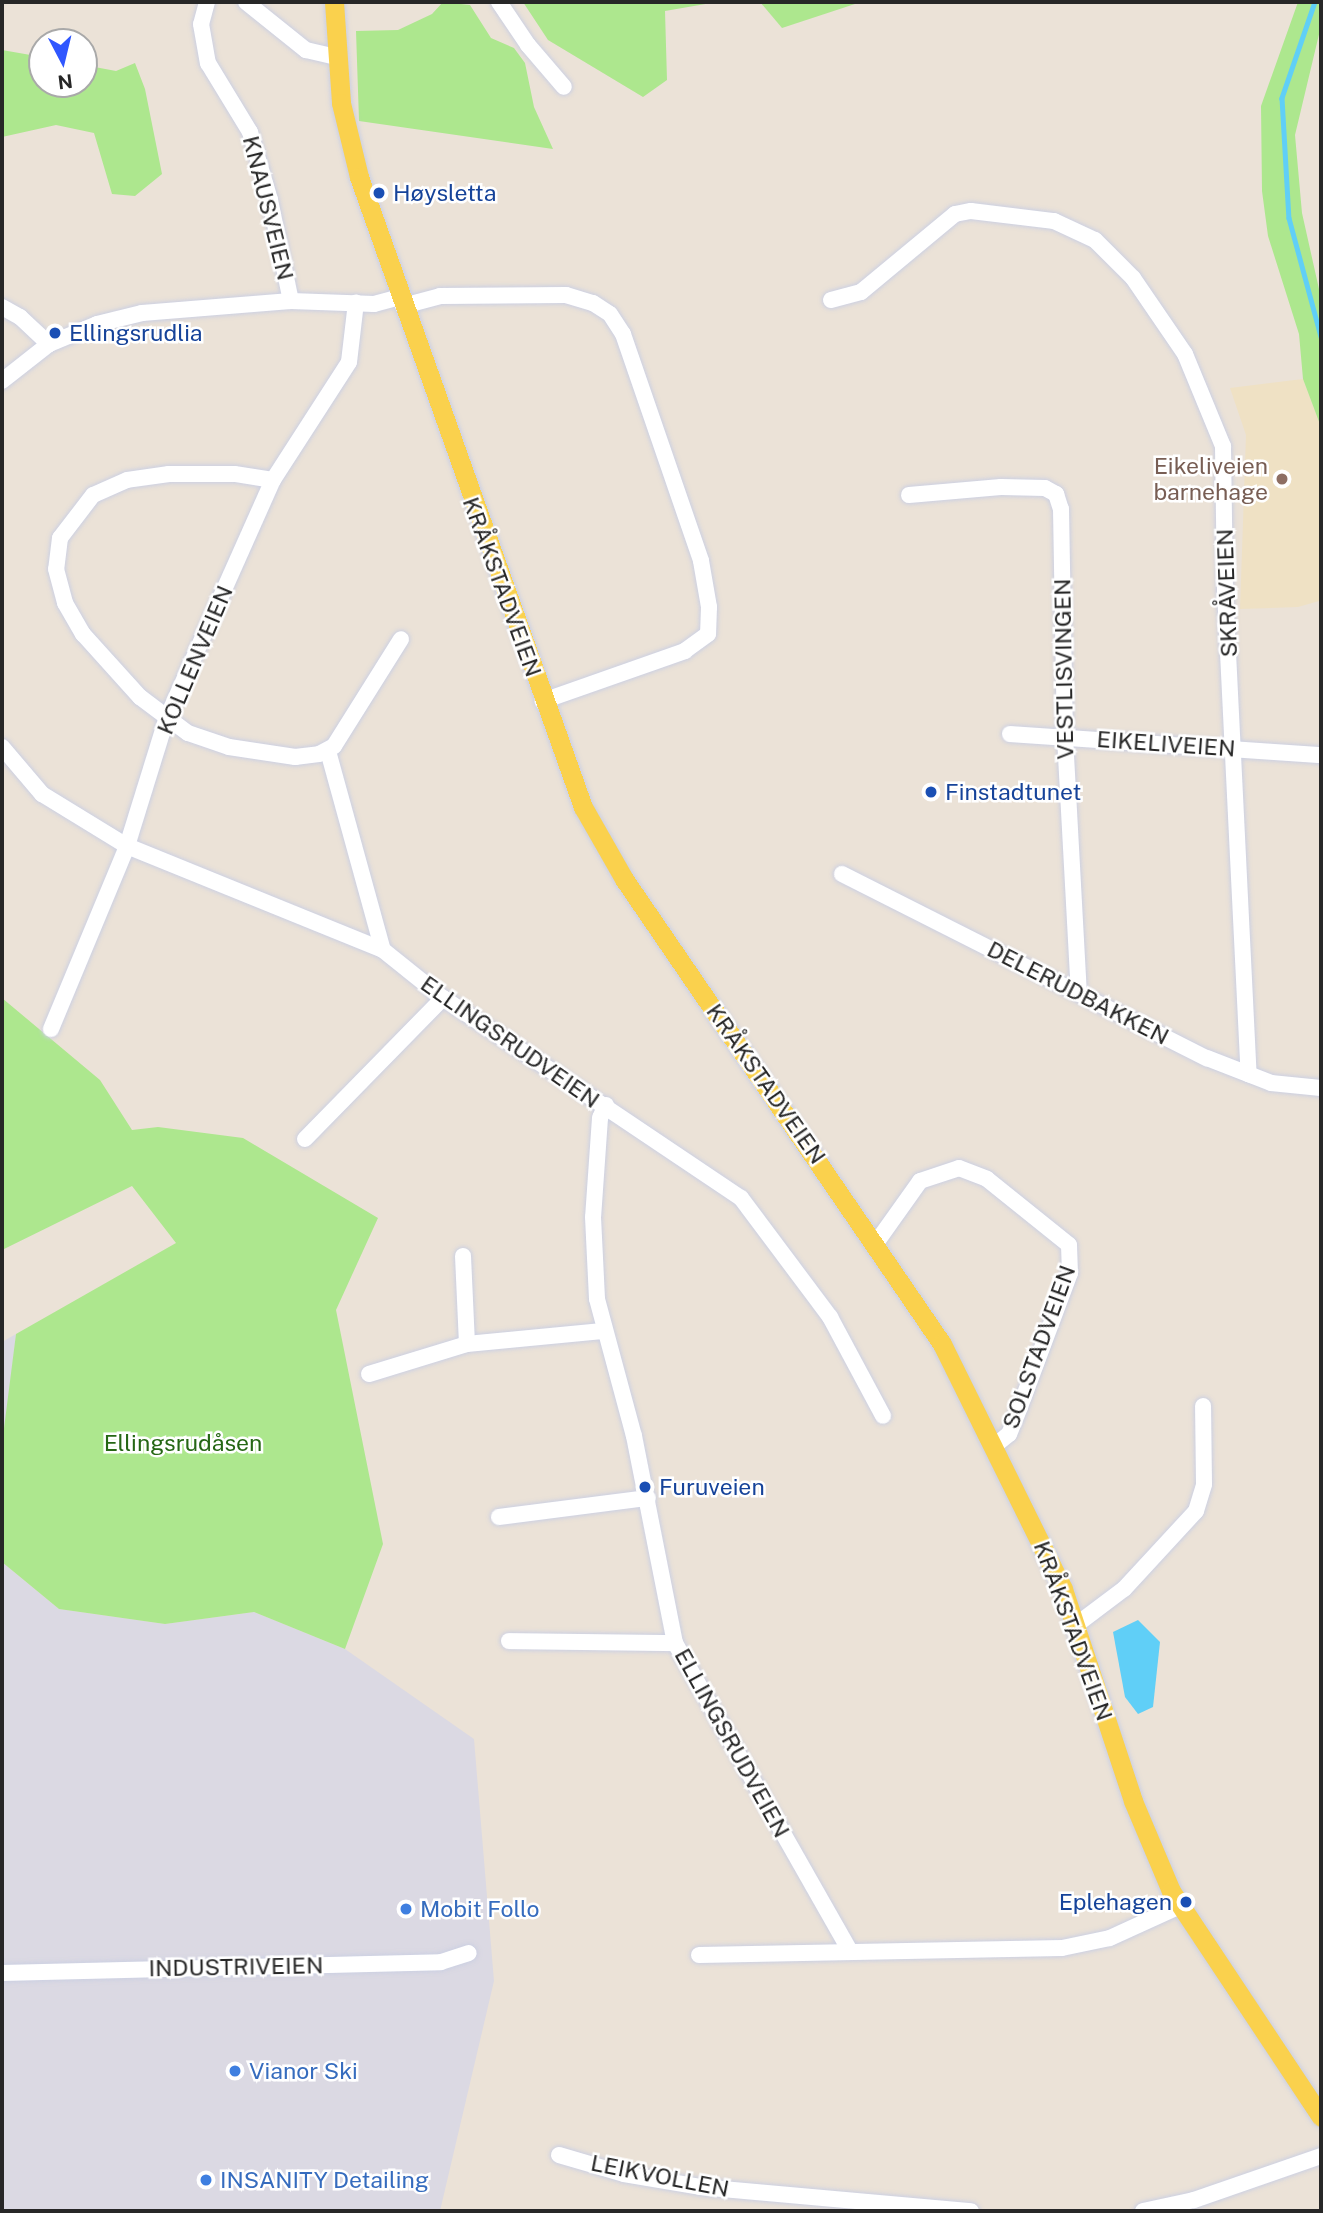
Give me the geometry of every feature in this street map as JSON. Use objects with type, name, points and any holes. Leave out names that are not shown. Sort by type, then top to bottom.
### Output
[{"type":"main road","name":"KRÅKSTADVEIEN","points":[[334,2],[336,57],[351,152],[575,790],[613,864],[876,1243],[942,1344],[1041,1540],[1076,1625],[1133,1801],[1180,1906],[1321,2117]]},
{"type":"street","name":"KNAUSVEIEN","points":[[207,2],[201,24],[208,63],[250,132],[270,200],[291,301]]},
{"type":"street","points":[[246,2],[306,50],[336,57]]},
{"type":"street","points":[[499,2],[528,45],[564,87]]},
{"type":"street","name":"SKRÅVEIEN","points":[[831,300],[861,292],[955,214],[971,211],[1072,226],[1094,240],[1133,278],[1185,354],[1223,446],[1225,591],[1236,749],[1249,1074]]},
{"type":"street","points":[[2,381],[48,344],[97,324],[142,313],[291,301],[402,301],[440,296],[566,295],[593,303],[610,314],[623,334],[701,561],[709,618],[706,638],[693,648],[542,701]]},
{"type":"street","name":"KOLLENVEIEN","points":[[51,1029],[127,846],[166,720],[273,480],[347,367],[356,302]]},
{"type":"street","points":[[2,307],[20,317],[48,344]]},
{"type":"street","points":[[273,480],[234,474],[127,480],[93,495],[60,538],[56,569],[65,603],[83,634],[166,720],[207,740],[254,752],[296,757],[328,751],[346,730],[401,639]]},
{"type":"street","name":"VESTLISVINGEN","points":[[909,495],[1001,487],[1045,488],[1056,494],[1061,509],[1065,737],[1079,993]]},
{"type":"street","name":"EIKELIVEIEN","points":[[1010,734],[1321,755]]},
{"type":"street","name":"ELLINGSRUDVEIEN","points":[[2,747],[42,794],[127,846],[383,950],[443,998],[606,1105],[600,1118],[593,1217],[602,1331],[649,1498],[675,1643],[850,1951]]},
{"type":"street","points":[[328,751],[383,950]]},
{"type":"street","name":"DELERUDBAKKEN","points":[[842,874],[1207,1058],[1271,1083],[1321,1088]]},
{"type":"street","points":[[305,1139],[443,998]]},
{"type":"street","points":[[606,1105],[756,1212],[847,1343],[883,1416]]},
{"type":"street","name":"SOLSTADVEIEN","points":[[876,1243],[920,1181],[959,1168],[980,1175],[1069,1245],[1070,1273],[1017,1418],[1009,1434],[994,1446]]},
{"type":"street","points":[[463,1256],[467,1344]]},
{"type":"street","points":[[369,1374],[467,1344],[602,1331]]},
{"type":"street","points":[[1076,1625],[1124,1589],[1196,1511],[1204,1483],[1203,1406]]},
{"type":"street","points":[[499,1517],[649,1498]]},
{"type":"street","points":[[509,1641],[675,1643]]},
{"type":"street","points":[[699,1955],[1062,1948],[1110,1938],[1180,1906]]},
{"type":"street","name":"INDUSTRIVEIEN","points":[[2,1973],[441,1962],[469,1953]]},
{"type":"street","name":"LEIKVOLLEN","points":[[559,2155],[624,2174],[700,2187],[971,2211]]},
{"type":"street","points":[[1143,2211],[1194,2200],[1321,2156]]},
{"type":"shaded area","name":"Eikeliveien barnehage","points":[[1303,379],[1321,427],[1321,607],[1319,601],[1298,607],[1240,609],[1246,435],[1230,388]]},
{"type":"shaded area","points":[[16,1334],[6,1429],[2,1444],[2,1342]]},
{"type":"shaded area","points":[[2,1562],[59,1609],[165,1624],[254,1612],[345,1649],[474,1739],[494,1981],[440,2211],[2,2211]]},
{"type":"green space","points":[[443,2],[470,5],[491,38],[514,48],[525,63],[534,107],[553,149],[359,121],[356,31],[398,30],[432,14]]},
{"type":"green space","points":[[523,2],[717,2],[665,11],[667,80],[643,97],[548,40]]},
{"type":"green space","points":[[760,2],[861,2],[782,28]]},
{"type":"green space","points":[[1298,2],[1321,2],[1321,26],[1295,135],[1302,213],[1321,298],[1321,427],[1303,379],[1299,334],[1268,236],[1262,191],[1261,106]]},
{"type":"green space","points":[[2,50],[28,55],[28,98],[98,98],[98,68],[116,71],[135,63],[145,89],[162,174],[135,196],[112,194],[94,133],[56,125],[2,137]]},
{"type":"green space","name":"Ellingsrudåsen","points":[[2,998],[100,1080],[132,1130],[158,1127],[243,1138],[378,1218],[336,1310],[383,1544],[345,1649],[254,1612],[165,1624],[59,1609],[2,1562],[2,1444],[16,1334],[176,1243],[132,1186],[2,1250]]},
{"type":"water","points":[[1138,1620],[1160,1642],[1153,1707],[1138,1714],[1125,1697],[1113,1632]]},
{"type":"waterway","points":[[1315,2],[1282,98],[1289,218],[1321,337]]},
{"type":"place","name":"Høysletta","points":[[379,193]]},
{"type":"place","name":"Ellingsrudlia","points":[[55,333]]},
{"type":"place","name":"Eikeliveien barnehage","points":[[1282,479]]},
{"type":"place","name":"Finstadtunet","points":[[931,792]]},
{"type":"place","name":"Furuveien","points":[[645,1487]]},
{"type":"place","name":"Eplehagen","points":[[1186,1902]]},
{"type":"place","name":"Mobit Follo","points":[[406,1909]]},
{"type":"place","name":"Vianor Ski","points":[[235,2071]]},
{"type":"place","name":"INSANITY Detailing","points":[[206,2180]]}]
